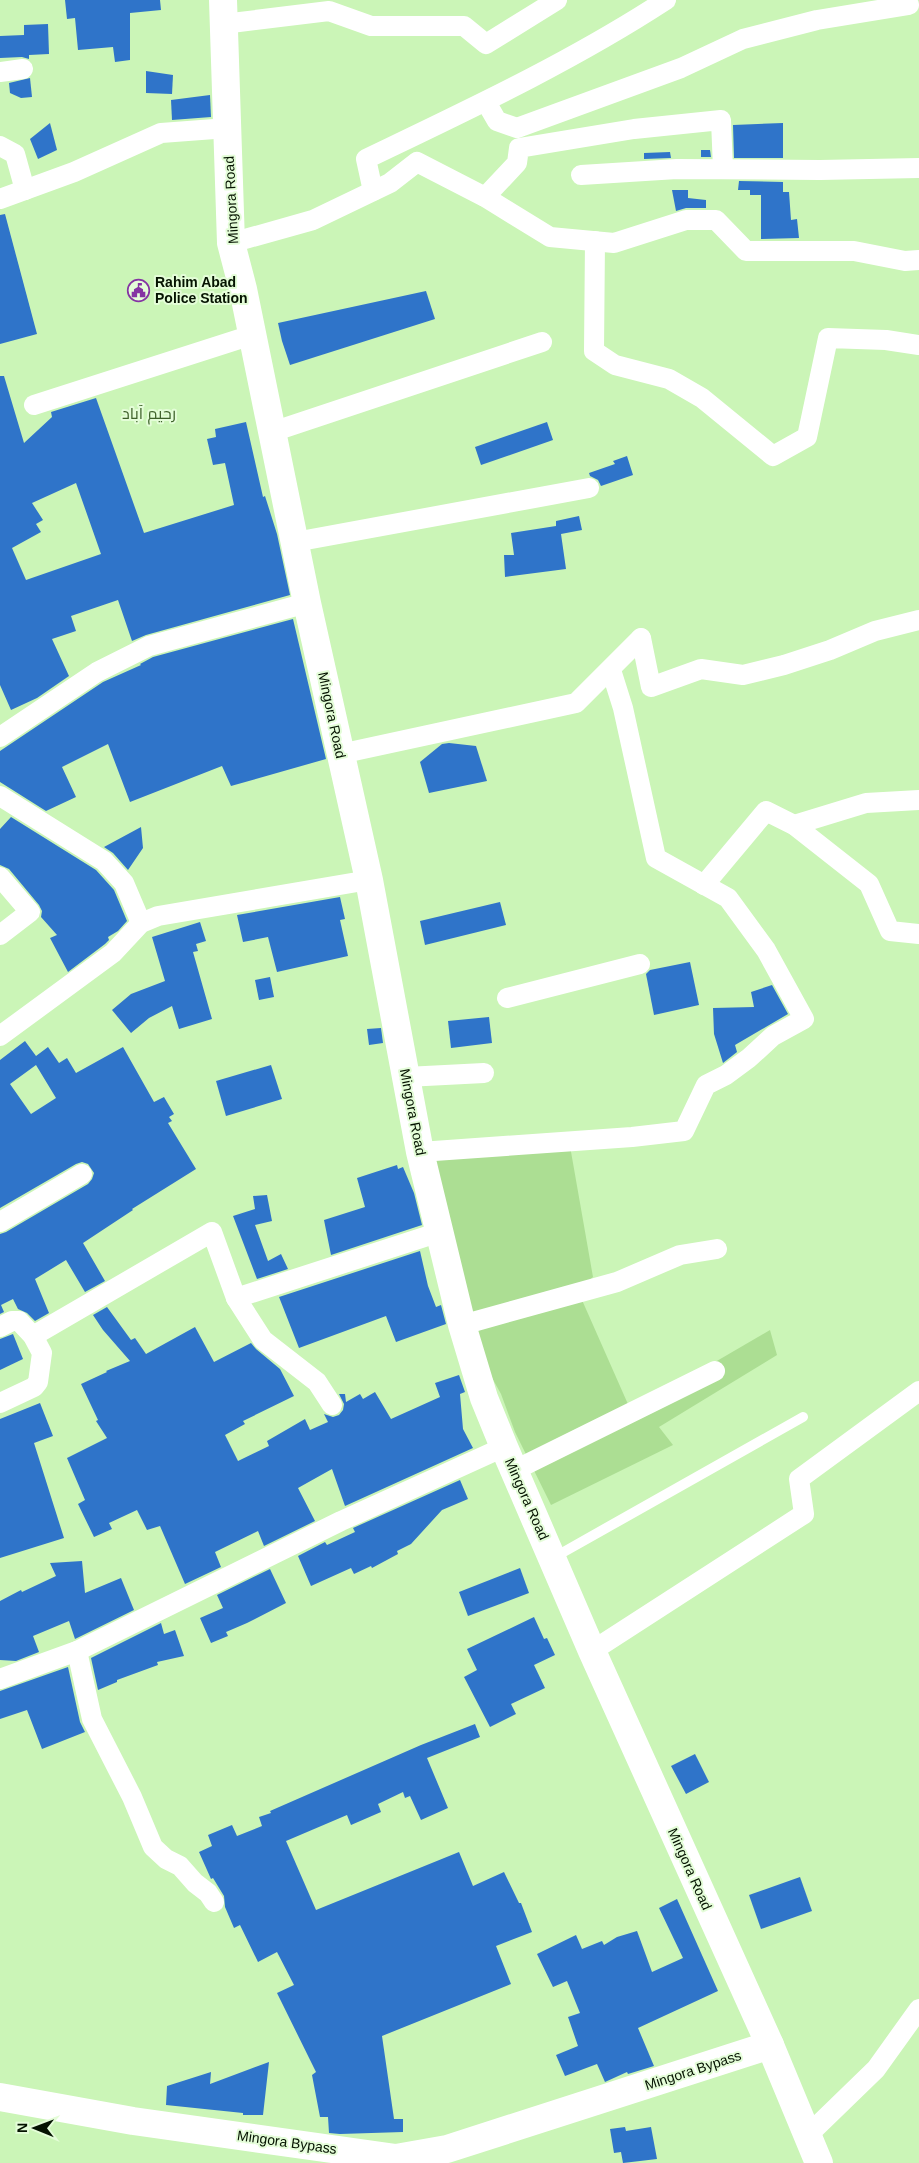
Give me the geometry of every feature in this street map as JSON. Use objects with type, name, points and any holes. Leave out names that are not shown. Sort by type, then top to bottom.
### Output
[{"type":"main road","name":"Mingora Road","points":[[223,12],[231,244],[307,603],[369,880],[420,1152],[462,1325],[484,1398],[509,1459],[592,1651],[770,2045],[819,2163]]},
{"type":"main road","name":"Mingora Bypass","points":[[0,2097],[133,2121],[396,2158],[447,2149],[770,2045]]},
{"type":"street","points":[[223,12],[329,11],[371,26],[464,26],[486,44],[557,0]]},
{"type":"street","points":[[373,192],[366,159],[486,102],[604,38],[666,0]]},
{"type":"street","points":[[486,102],[497,120],[517,128],[681,68],[743,39],[817,20],[910,5]]},
{"type":"street","points":[[0,72],[22,69]]},
{"type":"street","points":[[485,197],[517,164],[519,148],[634,129],[721,120],[723,169]]},
{"type":"street","points":[[0,200],[74,172],[161,132],[228,128]]},
{"type":"street","points":[[0,146],[15,154],[25,190]]},
{"type":"street","points":[[231,244],[314,220],[390,183],[417,162],[485,197],[550,237],[614,243],[686,220],[716,220],[746,252],[854,251],[905,261],[919,260]]},
{"type":"street","points":[[581,174],[677,168],[919,168]]},
{"type":"street","points":[[595,241],[594,351],[615,365],[669,379],[694,393],[773,456],[807,437],[828,338],[886,340],[919,345]]},
{"type":"street","points":[[34,404],[252,336]]},
{"type":"street","points":[[272,432],[542,342]]},
{"type":"street","points":[[295,542],[588,488]]},
{"type":"street","points":[[0,737],[97,672],[149,646],[307,603]]},
{"type":"street","points":[[340,754],[576,703],[641,638],[651,688],[701,669],[743,675],[776,667],[830,650],[874,631],[919,620]]},
{"type":"street","points":[[420,1152],[632,1138],[684,1131],[706,1085],[726,1076],[773,1036],[804,1019],[766,950],[728,898],[656,858],[626,717],[611,670]]},
{"type":"street","points":[[0,796],[104,861],[124,883],[141,923]]},
{"type":"street","points":[[794,825],[866,804],[919,800]]},
{"type":"street","points":[[704,885],[766,811],[794,825],[869,884],[890,932],[919,934]]},
{"type":"street","points":[[0,877],[30,912],[0,935]]},
{"type":"street","points":[[0,1036],[113,953],[141,923],[158,916],[369,880]]},
{"type":"street","points":[[507,998],[640,964]]},
{"type":"street","points":[[406,1077],[484,1073]]},
{"type":"street","points":[[0,1222],[82,1174]]},
{"type":"street","points":[[33,1336],[212,1232],[236,1298],[263,1340],[317,1382],[332,1405]]},
{"type":"street","points":[[236,1298],[440,1232]]},
{"type":"street","points":[[462,1325],[617,1282],[680,1256],[717,1249]]},
{"type":"street","points":[[0,1327],[12,1321],[19,1322],[33,1336],[42,1353],[38,1382],[34,1387],[0,1403]]},
{"type":"street","points":[[0,1679],[77,1651],[342,1521],[509,1459],[715,1371]]},
{"type":"street","points":[[592,1651],[804,1514],[799,1478],[919,1391]]},
{"type":"street","points":[[77,1651],[92,1719],[132,1797],[153,1847],[166,1859],[180,1866],[195,1883],[208,1893],[214,1902]]},
{"type":"street","points":[[808,2135],[876,2069],[919,2009]]},
{"type":"lane","points":[[552,1558],[802,1417]]},
{"type":"green space","points":[[570,1146],[593,1277],[578,1291],[631,1411],[770,1330],[777,1355],[659,1427],[673,1445],[551,1505],[515,1432],[501,1394],[491,1376],[420,1152]]},
{"type":"building","points":[[65,0],[160,0],[161,10],[130,13],[130,60],[115,62],[113,47],[78,50],[75,18],[67,19]]},
{"type":"building","points":[[48,24],[49,54],[29,55],[29,59],[22,57],[0,58],[0,36],[24,35],[24,25]]},
{"type":"building","points":[[146,71],[173,75],[172,94],[146,93]]},
{"type":"building","points":[[30,78],[32,97],[21,98],[10,93],[9,83]]},
{"type":"building","points":[[210,95],[211,117],[172,120],[171,100]]},
{"type":"building","points":[[50,123],[57,150],[38,159],[30,139]]},
{"type":"building","points":[[783,123],[783,158],[734,158],[733,125]]},
{"type":"building","points":[[701,150],[710,150],[711,157],[701,157]]},
{"type":"building","points":[[670,152],[671,158],[644,159],[644,153]]},
{"type":"building","points":[[739,181],[783,182],[783,192],[789,192],[791,220],[797,219],[799,238],[761,239],[761,195],[750,195],[750,190],[738,190]]},
{"type":"building","points":[[672,190],[688,190],[688,198],[706,200],[706,208],[686,208],[676,211]]},
{"type":"building","points":[[5,214],[37,334],[0,344],[0,215]]},
{"type":"building","points":[[426,291],[435,319],[290,365],[278,323]]},
{"type":"building","points":[[0,376],[4,376],[24,443],[52,417],[51,412],[96,398],[144,533],[234,505],[225,463],[213,465],[207,439],[216,437],[215,429],[246,422],[263,497],[265,496],[277,534],[290,595],[146,635],[132,641],[118,600],[71,616],[76,631],[52,639],[69,676],[37,698],[11,710],[0,685]],"holes":[[[76,483],[101,554],[26,580],[12,548],[41,532],[36,524],[43,520],[32,503]]]},
{"type":"building","points":[[547,422],[553,440],[481,465],[475,447]]},
{"type":"building","points":[[627,456],[633,475],[601,486],[598,480],[590,476],[589,473],[615,464],[613,461]]},
{"type":"building","points":[[579,516],[582,530],[561,534],[566,569],[505,577],[504,555],[514,555],[511,533],[556,526],[556,521]]},
{"type":"building","points":[[293,619],[326,759],[231,786],[222,766],[130,802],[108,744],[62,767],[76,797],[46,811],[0,782],[0,751],[103,682],[141,665],[153,657]]},
{"type":"building","points":[[442,744],[476,746],[487,781],[429,793],[420,762]]},
{"type":"building","points":[[11,817],[96,870],[114,890],[127,921],[118,931],[108,937],[109,940],[105,944],[68,972],[50,938],[57,935],[41,917],[42,911],[39,905],[9,869],[0,865],[0,829]]},
{"type":"building","points":[[141,827],[143,848],[128,870],[113,853],[104,847]]},
{"type":"building","points":[[340,897],[345,919],[340,920],[348,956],[277,972],[268,937],[243,942],[237,915]]},
{"type":"building","points":[[500,902],[506,925],[425,945],[420,921]]},
{"type":"building","points":[[200,922],[206,941],[196,944],[198,951],[193,952],[212,1019],[179,1029],[172,1006],[149,1018],[131,1033],[112,1010],[131,994],[165,981],[152,937]]},
{"type":"building","points":[[690,962],[699,1005],[654,1015],[646,974],[650,970]]},
{"type":"building","points":[[270,977],[274,997],[259,1000],[255,980]]},
{"type":"building","points":[[772,985],[788,1014],[735,1045],[737,1052],[723,1063],[714,1034],[713,1008],[754,1007],[751,992]]},
{"type":"building","points":[[489,1017],[492,1043],[451,1048],[448,1021]]},
{"type":"building","points":[[381,1028],[383,1043],[369,1045],[367,1029]]},
{"type":"building","points":[[25,1041],[36,1056],[48,1047],[59,1063],[67,1058],[76,1073],[123,1047],[154,1102],[164,1097],[174,1114],[169,1117],[172,1121],[168,1123],[196,1169],[132,1209],[83,1243],[105,1281],[85,1292],[66,1260],[35,1279],[49,1313],[35,1321],[27,1313],[18,1309],[13,1299],[1,1305],[4,1312],[0,1314],[0,1234],[88,1184],[94,1173],[88,1164],[82,1162],[76,1164],[0,1208],[0,1060]],"holes":[[[36,1065],[56,1098],[31,1114],[10,1084]]]},
{"type":"building","points":[[271,1065],[282,1099],[226,1116],[216,1081]]},
{"type":"building","points":[[397,1165],[398,1169],[403,1167],[414,1193],[422,1225],[331,1255],[324,1220],[365,1207],[357,1178]]},
{"type":"building","points":[[267,1195],[272,1221],[255,1225],[268,1261],[281,1254],[288,1269],[257,1279],[233,1216],[255,1209],[253,1196]]},
{"type":"building","points":[[420,1251],[428,1286],[436,1307],[441,1305],[446,1324],[396,1342],[386,1316],[299,1348],[279,1297]]},
{"type":"building","points":[[107,1307],[131,1340],[135,1338],[146,1354],[195,1327],[214,1362],[251,1343],[280,1369],[294,1396],[243,1421],[245,1424],[225,1435],[238,1461],[269,1446],[267,1441],[305,1419],[310,1430],[328,1422],[324,1414],[333,1417],[339,1415],[343,1410],[344,1404],[339,1394],[345,1394],[346,1402],[360,1394],[363,1399],[375,1392],[391,1419],[440,1397],[435,1383],[459,1375],[465,1392],[460,1394],[463,1429],[473,1448],[345,1506],[332,1469],[298,1488],[315,1521],[264,1546],[258,1531],[215,1552],[221,1567],[185,1584],[160,1526],[147,1530],[137,1510],[109,1523],[112,1529],[94,1537],[78,1504],[85,1500],[67,1458],[107,1438],[96,1421],[98,1420],[81,1384],[130,1361],[103,1330],[93,1315]]},
{"type":"building","points":[[13,1334],[23,1359],[0,1370],[0,1339]]},
{"type":"building","points":[[40,1403],[53,1436],[34,1443],[64,1538],[0,1558],[0,1419]]},
{"type":"building","points":[[460,1480],[468,1499],[442,1510],[411,1544],[397,1551],[398,1554],[372,1568],[371,1566],[354,1574],[351,1568],[311,1586],[298,1556],[325,1542],[327,1545],[355,1532],[353,1528]]},
{"type":"building","points":[[82,1561],[85,1593],[121,1578],[134,1610],[75,1639],[69,1621],[33,1636],[39,1652],[16,1661],[0,1660],[0,1601],[56,1576],[50,1563]]},
{"type":"building","points":[[520,1568],[529,1593],[468,1616],[459,1592]]},
{"type":"building","points":[[270,1569],[286,1603],[226,1632],[228,1636],[211,1643],[200,1618],[223,1608],[217,1595]]},
{"type":"building","points":[[534,1617],[544,1639],[547,1638],[555,1655],[534,1665],[545,1688],[511,1704],[516,1714],[490,1727],[464,1677],[477,1670],[467,1649]]},
{"type":"building","points":[[161,1623],[164,1634],[175,1630],[184,1656],[157,1662],[158,1665],[117,1680],[117,1682],[98,1690],[91,1658]]},
{"type":"building","points":[[68,1667],[80,1722],[85,1732],[42,1749],[27,1710],[0,1719],[0,1691]]},
{"type":"building","points":[[475,1724],[480,1737],[427,1758],[448,1808],[421,1820],[410,1796],[405,1798],[403,1792],[378,1804],[381,1812],[351,1825],[347,1815],[286,1841],[316,1910],[459,1852],[473,1886],[504,1872],[519,1903],[521,1903],[532,1932],[496,1946],[511,1984],[382,2036],[394,2119],[403,2119],[403,2132],[329,2133],[328,2117],[320,2117],[312,2075],[316,2072],[277,1993],[294,1985],[277,1952],[258,1962],[240,1925],[234,1928],[225,1907],[224,1896],[213,1878],[211,1879],[199,1852],[212,1846],[208,1835],[232,1825],[237,1836],[262,1826],[259,1817],[271,1813],[270,1811],[421,1745]]},
{"type":"building","points":[[695,1754],[709,1782],[686,1794],[671,1766]]},
{"type":"building","points":[[800,1877],[812,1911],[761,1929],[749,1895]]},
{"type":"building","points":[[677,1899],[718,1991],[638,2028],[654,2066],[628,2074],[627,2072],[605,2082],[597,2064],[565,2076],[556,2055],[578,2046],[568,2017],[580,2013],[567,1981],[553,1987],[537,1954],[576,1935],[582,1949],[602,1941],[604,1945],[617,1937],[637,1931],[652,1972],[683,1958],[659,1908]]},
{"type":"building","points":[[269,2062],[263,2115],[243,2115],[243,2113],[166,2105],[167,2086],[211,2072],[210,2084]]},
{"type":"building","points":[[625,2127],[626,2131],[651,2127],[657,2159],[623,2163],[621,2152],[614,2153],[610,2129]]},
{"type":"place","name":"Rahim Abad Police Station","points":[[139,290]]},
{"type":"district","name":"رحیم آباد","points":[[149,413]]}]
